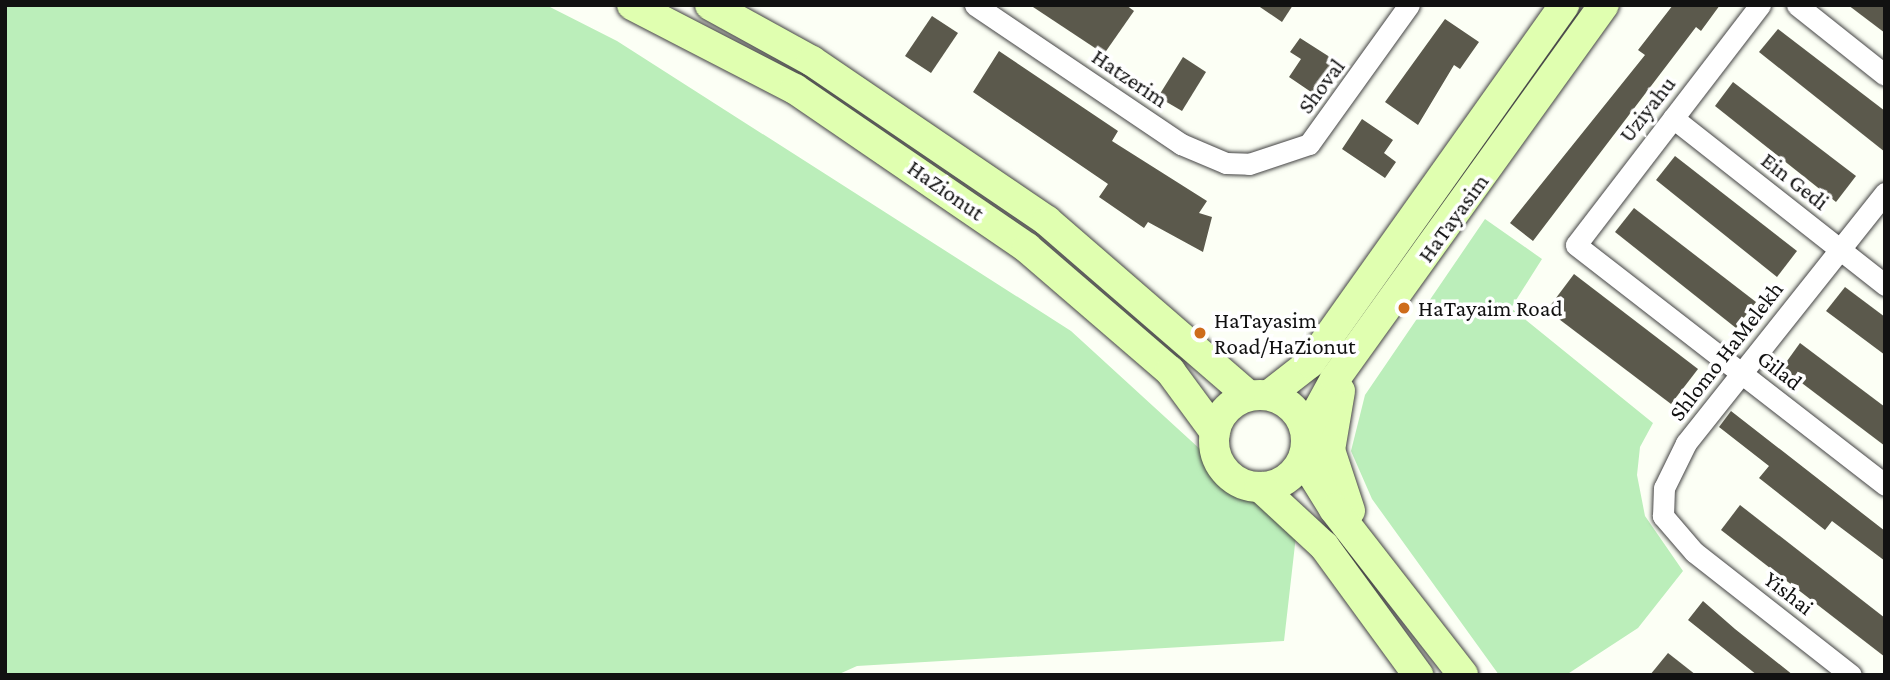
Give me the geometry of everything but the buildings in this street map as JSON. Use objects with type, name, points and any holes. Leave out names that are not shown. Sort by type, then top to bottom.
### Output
[{"type":"main road","name":"HaZionut","points":[[632,5],[795,89],[1027,248],[1170,371],[1215,432]]},
{"type":"main road","name":"HaZionut","points":[[710,5],[812,61],[1036,213],[1259,396]]},
{"type":"main road","name":"HaTayasim","points":[[1259,396],[1310,363],[1564,5]]},
{"type":"main road","name":"HaTayasim","points":[[1305,446],[1358,348],[1604,5]]},
{"type":"main road","points":[[1358,348],[1331,420],[1330,450],[1339,488],[1368,550]]},
{"type":"main road","points":[[1418,675],[1324,546],[1260,487],[1227,474],[1214,450],[1215,432],[1227,408],[1259,396],[1294,409],[1305,446],[1368,550],[1463,675]]},
{"type":"main road","points":[[1260,487],[1286,480],[1305,446]]},
{"type":"street","name":"Shoval","points":[[1249,164],[1309,144],[1409,5]]},
{"type":"street","name":"Uziyahu","points":[[1576,245],[1760,5]]},
{"type":"street","points":[[1797,5],[1885,75]]},
{"type":"street","name":"Hatzerim","points":[[987,9],[1181,144],[1226,163],[1249,164]]},
{"type":"street","name":"Ein Gedi","points":[[1673,118],[1885,285]]},
{"type":"street","name":"Shlomo HaMelekh","points":[[1694,552],[1662,516],[1664,488],[1686,443],[1885,193]]},
{"type":"street","name":"Gilad","points":[[1576,245],[1885,485]]},
{"type":"street","name":"Yishai","points":[[1694,552],[1851,675]]},
{"type":"green space","points":[[5,5],[546,5],[617,41],[1071,331],[1236,482],[1297,527],[1284,641],[857,666],[837,675],[5,675]]},
{"type":"green space","points":[[1485,219],[1542,259],[1511,308],[1653,423],[1640,447],[1637,475],[1645,516],[1683,571],[1638,628],[1566,675],[1499,675],[1372,499],[1351,451],[1365,395]]},
{"type":"place","name":"HaTayaim Road","points":[[1404,308]]},
{"type":"place","name":"HaTayasim Road/HaZionut","points":[[1200,333]]}]
